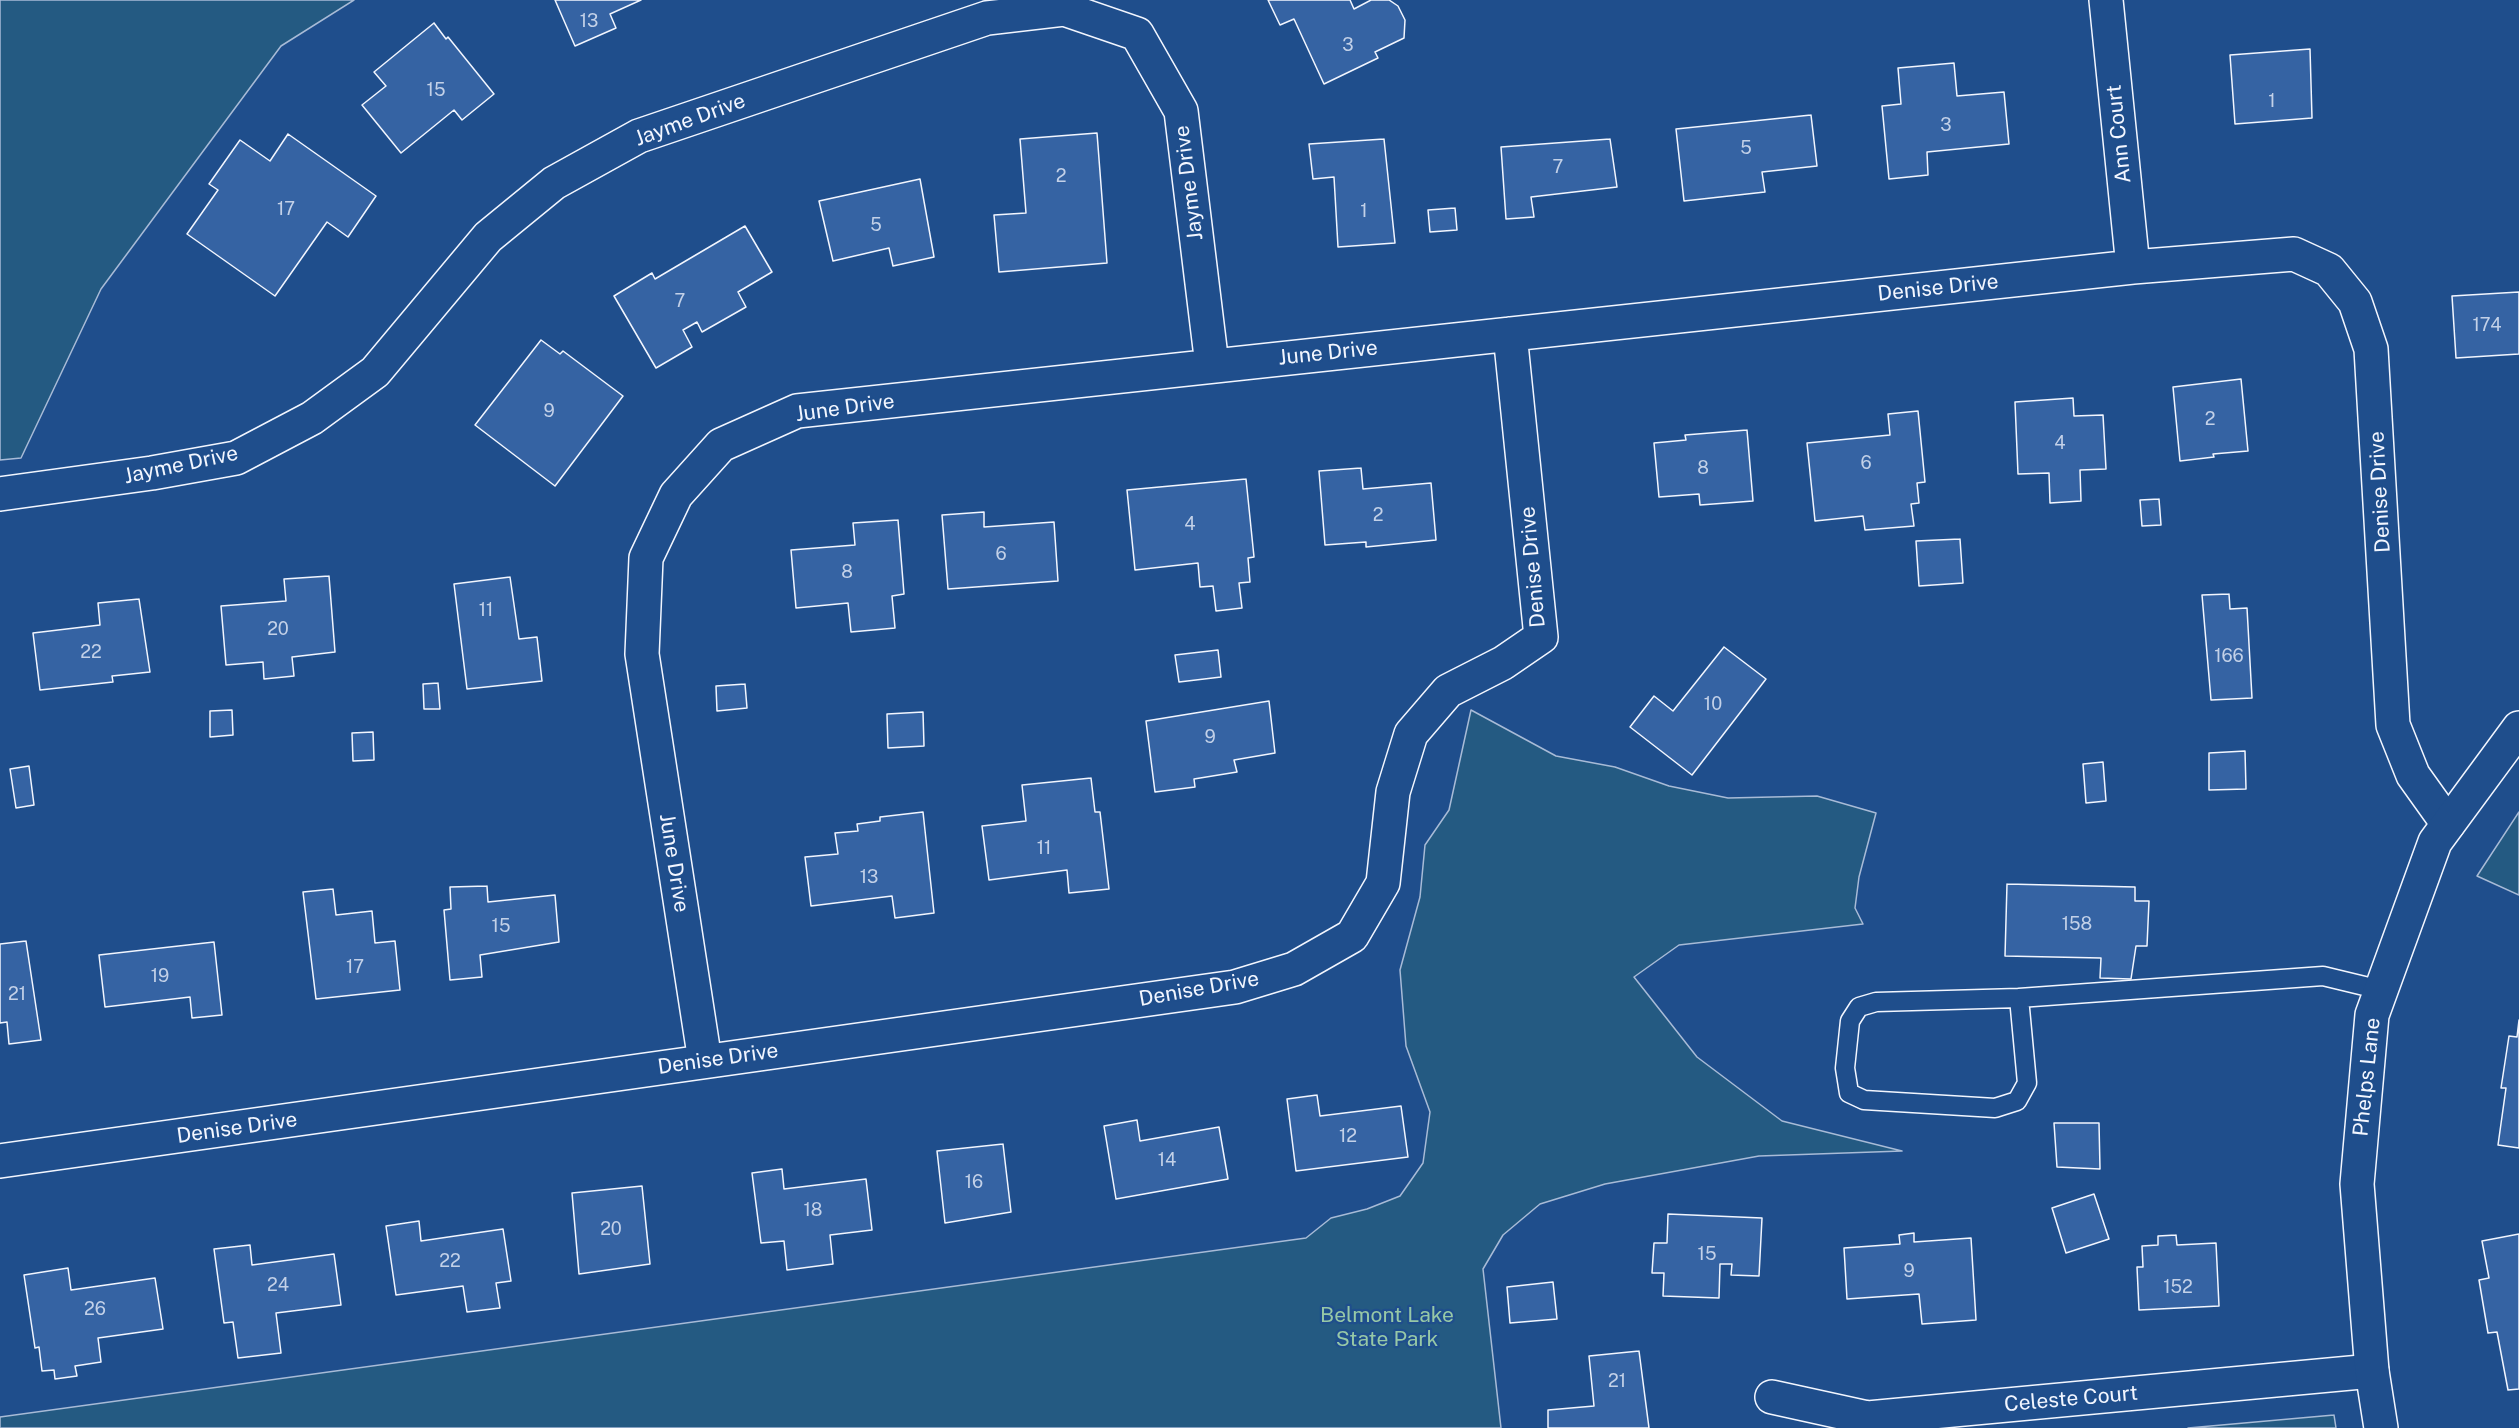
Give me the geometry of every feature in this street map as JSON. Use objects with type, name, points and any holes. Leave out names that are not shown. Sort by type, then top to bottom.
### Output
[{"type":"street","name":"Ann Court","points":[[2106,0],[2133,267]]},
{"type":"street","name":"Jayme Drive","points":[[0,494],[152,473],[236,458],[312,418],[375,372],[488,237],[554,183],[639,136],[987,18],[1064,9],[1137,34],[1180,111],[1212,365]]},
{"type":"street","name":"Denise Drive","points":[[0,1161],[1235,987],[1294,969],[1352,936],[1383,883],[1393,792],[1411,734],[1448,690],[1503,663],[1541,637],[1510,334],[2133,267],[2295,254],[2329,270],[2355,302],[2371,349],[2393,725],[2413,775],[2448,824]]},
{"type":"street","name":"June Drive","points":[[705,1061],[642,654],[646,558],[676,495],[721,445],[797,411],[1510,334]]},
{"type":"street","name":"Phelps Lane","points":[[2381,1428],[2372,1371],[2357,1184],[2372,1015],[2435,842],[2519,728]]},
{"type":"street","name":"Celeste Court","points":[[1772,1397],[1868,1419],[2372,1371]]},
{"type":"lane","points":[[2019,998],[2027,1083],[2017,1101],[1995,1108],[1864,1100],[1849,1093],[1845,1068],[1850,1022],[1859,1007],[1876,1002],[2019,998],[2314,976],[2323,976],[2381,990]]},
{"type":"green space","points":[[0,0],[354,0],[281,46],[101,289],[21,458],[0,460]]},
{"type":"green space","name":"Belmont Lake State Park","points":[[1471,710],[1556,756],[1615,767],[1669,786],[1728,798],[1817,796],[1876,813],[1859,877],[1855,908],[1863,924],[1679,945],[1634,977],[1697,1057],[1782,1121],[1902,1151],[1759,1156],[1605,1184],[1540,1204],[1503,1235],[1483,1269],[1501,1428],[0,1428],[0,1417],[1306,1238],[1331,1218],[1367,1209],[1400,1196],[1423,1163],[1430,1112],[1406,1046],[1400,970],[1420,897],[1425,845],[1449,810]]},
{"type":"green space","points":[[2519,812],[2519,895],[2477,876]]},
{"type":"green space","points":[[2334,1415],[2336,1428],[2188,1428]]},
{"type":"building","points":[[555,0],[641,0],[610,14],[616,28],[575,46]]},
{"type":"building","points":[[1268,0],[1350,0],[1354,9],[1371,0],[1389,0],[1398,6],[1405,20],[1404,38],[1375,52],[1378,58],[1324,84],[1294,19],[1280,25]]},
{"type":"building","points":[[434,23],[494,94],[462,120],[454,110],[401,153],[362,105],[386,86],[374,72]]},
{"type":"building","points":[[2310,49],[2312,118],[2235,124],[2230,55]]},
{"type":"building","points":[[1954,63],[1957,96],[2004,92],[2009,144],[1927,152],[1928,175],[1889,179],[1882,106],[1901,104],[1898,68]]},
{"type":"building","points":[[1811,115],[1817,166],[1762,172],[1765,192],[1684,201],[1676,129]]},
{"type":"building","points":[[1097,133],[1107,263],[999,272],[994,215],[1026,213],[1020,139]]},
{"type":"building","points":[[288,134],[376,196],[348,237],[327,222],[275,296],[187,234],[218,190],[209,184],[240,140],[270,161]]},
{"type":"building","points":[[1384,139],[1395,243],[1338,247],[1334,177],[1313,179],[1309,144]]},
{"type":"building","points":[[1610,139],[1617,187],[1531,197],[1534,217],[1506,219],[1501,147]]},
{"type":"building","points":[[920,179],[934,257],[893,266],[889,248],[833,261],[819,201]]},
{"type":"building","points":[[1455,208],[1457,230],[1430,232],[1428,210]]},
{"type":"building","points":[[745,226],[772,272],[738,292],[746,307],[702,332],[697,322],[683,330],[692,347],[656,368],[614,296],[652,273],[655,279]]},
{"type":"building","points":[[2519,292],[2519,354],[2456,358],[2452,296]]},
{"type":"building","points":[[541,340],[560,354],[563,351],[623,396],[555,486],[475,425]]},
{"type":"building","points":[[2241,379],[2248,451],[2213,454],[2214,457],[2180,461],[2173,387]]},
{"type":"building","points":[[2073,398],[2074,416],[2103,415],[2106,469],[2080,470],[2081,501],[2050,503],[2049,473],[2018,474],[2015,402]]},
{"type":"building","points":[[1918,411],[1925,482],[1917,483],[1919,503],[1911,504],[1914,526],[1865,530],[1863,516],[1815,521],[1807,443],[1890,435],[1888,414]]},
{"type":"building","points":[[1747,430],[1753,501],[1700,505],[1699,494],[1659,497],[1654,443],[1686,440],[1685,435]]},
{"type":"building","points":[[1361,468],[1363,489],[1431,483],[1436,540],[1366,547],[1366,542],[1325,545],[1319,471]]},
{"type":"building","points":[[1246,479],[1254,557],[1248,558],[1250,582],[1239,583],[1242,608],[1216,611],[1213,586],[1200,587],[1198,563],[1135,570],[1127,490]]},
{"type":"building","points":[[2159,499],[2161,525],[2142,526],[2140,500]]},
{"type":"building","points":[[984,512],[984,527],[1054,522],[1058,581],[948,589],[942,515]]},
{"type":"building","points":[[898,520],[904,594],[892,596],[895,628],[851,632],[848,603],[796,608],[791,550],[855,545],[853,523]]},
{"type":"building","points":[[1960,539],[1963,583],[1919,586],[1916,541]]},
{"type":"building","points":[[329,576],[335,652],[292,657],[294,676],[264,679],[263,662],[226,665],[221,606],[286,601],[284,579]]},
{"type":"building","points":[[510,577],[519,639],[537,637],[542,681],[467,689],[454,584]]},
{"type":"building","points":[[2229,594],[2230,609],[2247,608],[2252,698],[2211,700],[2202,595]]},
{"type":"building","points":[[139,599],[150,672],[112,676],[113,682],[40,690],[33,633],[100,625],[98,603]]},
{"type":"building","points":[[1724,647],[1766,679],[1692,775],[1630,727],[1654,696],[1673,711]]},
{"type":"building","points":[[1218,650],[1221,677],[1179,682],[1175,655]]},
{"type":"building","points":[[438,683],[440,709],[424,709],[423,684]]},
{"type":"building","points":[[745,684],[747,708],[717,711],[716,686]]},
{"type":"building","points":[[1269,701],[1275,753],[1234,760],[1237,772],[1194,779],[1195,787],[1155,792],[1146,721]]},
{"type":"building","points":[[232,710],[233,735],[210,737],[210,711]]},
{"type":"building","points":[[923,712],[924,746],[888,748],[887,714]]},
{"type":"building","points":[[373,732],[374,760],[353,761],[352,733]]},
{"type":"building","points":[[2245,751],[2246,789],[2209,790],[2209,753]]},
{"type":"building","points":[[2103,762],[2106,801],[2086,803],[2083,764]]},
{"type":"building","points":[[29,766],[34,805],[16,808],[10,769]]},
{"type":"building","points":[[1091,778],[1095,812],[1100,812],[1109,889],[1069,893],[1067,870],[989,880],[982,826],[1026,821],[1022,785]]},
{"type":"building","points":[[923,812],[934,913],[895,918],[892,896],[811,906],[805,857],[838,854],[835,833],[858,831],[857,824],[880,821],[880,817]]},
{"type":"building","points":[[2007,884],[2135,887],[2135,901],[2149,901],[2147,946],[2136,946],[2131,979],[2100,978],[2101,958],[2005,956]]},
{"type":"building","points":[[487,886],[488,902],[555,895],[559,942],[480,955],[482,977],[450,980],[444,910],[451,909],[450,887]]},
{"type":"building","points":[[333,889],[336,915],[372,911],[375,943],[395,941],[400,990],[316,999],[303,892]]},
{"type":"building","points":[[26,941],[41,1040],[9,1044],[7,1022],[0,1023],[0,944]]},
{"type":"building","points":[[214,942],[222,1015],[192,1018],[190,997],[105,1007],[99,955]]},
{"type":"building","points":[[2519,1020],[2519,1148],[2498,1145],[2506,1088],[2501,1088],[2509,1036],[2517,1037]]},
{"type":"building","points":[[1317,1095],[1320,1116],[1401,1106],[1408,1157],[1296,1171],[1287,1099]]},
{"type":"building","points":[[1137,1120],[1140,1141],[1219,1127],[1228,1179],[1116,1199],[1104,1126]]},
{"type":"building","points":[[2054,1123],[2099,1123],[2100,1169],[2057,1167]]},
{"type":"building","points":[[1003,1144],[1011,1212],[945,1223],[937,1151]]},
{"type":"building","points":[[782,1169],[784,1189],[866,1179],[872,1230],[830,1235],[833,1264],[787,1270],[784,1241],[761,1243],[752,1173]]},
{"type":"building","points":[[642,1186],[650,1264],[579,1274],[572,1193]]},
{"type":"building","points":[[2094,1194],[2109,1239],[2066,1253],[2052,1208]]},
{"type":"building","points":[[1668,1214],[1762,1218],[1759,1276],[1731,1275],[1732,1264],[1720,1264],[1719,1298],[1663,1296],[1664,1273],[1652,1273],[1654,1243],[1667,1243]]},
{"type":"building","points":[[419,1221],[421,1241],[503,1229],[511,1281],[496,1283],[500,1308],[467,1312],[463,1286],[396,1295],[386,1226]]},
{"type":"building","points":[[1914,1233],[1914,1242],[1971,1238],[1976,1320],[1922,1324],[1919,1294],[1847,1299],[1844,1248],[1900,1244],[1899,1235]]},
{"type":"building","points":[[2519,1234],[2519,1389],[2508,1390],[2497,1332],[2488,1333],[2479,1280],[2489,1278],[2482,1241]]},
{"type":"building","points":[[2176,1235],[2177,1245],[2216,1243],[2219,1306],[2139,1310],[2137,1267],[2143,1267],[2142,1246],[2158,1245],[2158,1236]]},
{"type":"building","points":[[250,1245],[252,1265],[334,1254],[341,1305],[276,1313],[281,1353],[238,1358],[233,1322],[224,1323],[214,1249]]},
{"type":"building","points":[[68,1268],[71,1290],[155,1278],[163,1329],[98,1338],[101,1362],[75,1366],[77,1376],[55,1379],[54,1370],[42,1371],[39,1347],[35,1348],[24,1275]]},
{"type":"building","points":[[1553,1282],[1557,1319],[1510,1323],[1507,1287]]},
{"type":"building","points":[[1639,1351],[1649,1428],[1548,1428],[1548,1410],[1594,1406],[1589,1356]]}]
